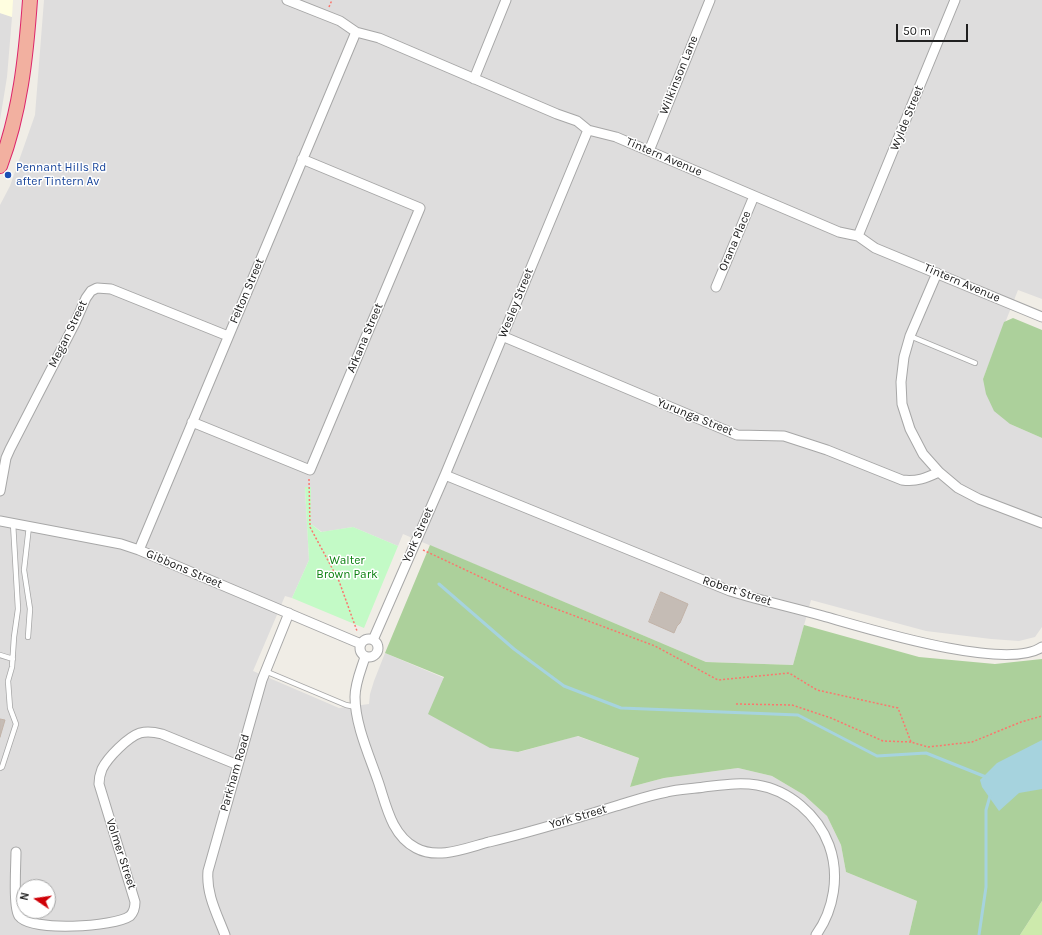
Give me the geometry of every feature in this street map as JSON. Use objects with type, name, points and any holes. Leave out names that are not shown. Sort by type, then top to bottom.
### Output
[{"type":"highway","points":[[0,166],[17,112],[28,40],[30,0]]},
{"type":"street","name":"Tintern Avenue","points":[[287,0],[340,21],[356,32],[379,38],[557,114],[577,121],[588,130],[609,134],[839,232],[858,236],[875,248],[1042,317]]},
{"type":"street","points":[[474,79],[506,0]]},
{"type":"street","name":"Wilkinson Lane","points":[[649,151],[710,0]]},
{"type":"street","name":"Wylde Street","points":[[858,236],[955,0]]},
{"type":"street","name":"Felton Street","points":[[139,550],[356,32]]},
{"type":"street","name":"Wesley Street","points":[[445,475],[588,130]]},
{"type":"street","name":"Arkana Street","points":[[302,159],[420,208],[310,470]]},
{"type":"street","name":"Orana Place","points":[[716,287],[754,196]]},
{"type":"street","points":[[937,273],[910,336],[904,356],[901,382],[902,404],[910,429],[923,454],[939,472],[958,488],[979,499],[1042,523]]},
{"type":"street","name":"Megan Street","points":[[0,491],[5,463],[10,449],[75,323],[86,298],[91,291],[97,288],[111,289],[228,336]]},
{"type":"street","name":"Yurunga Street","points":[[502,336],[737,435],[784,436],[827,450],[902,480],[923,480],[939,472]]},
{"type":"street","points":[[192,422],[310,470]]},
{"type":"street","name":"York Street","points":[[373,640],[445,475]]},
{"type":"street","name":"Robert Street","points":[[445,475],[723,588],[747,596],[927,645],[1002,654],[1026,653],[1042,647]]},
{"type":"street","name":"Gibbons Street","points":[[0,521],[121,544],[139,550],[357,642]]},
{"type":"street","name":"Parkham Road","points":[[225,935],[210,895],[207,880],[208,871],[265,671],[289,613]]},
{"type":"street","points":[[373,640],[378,647],[377,653],[370,658],[365,657],[362,655],[357,642],[373,640]]},
{"type":"street","name":"York Street","points":[[365,657],[355,695],[358,719],[392,821],[402,837],[417,849],[426,852],[442,853],[478,845],[666,792],[730,784],[759,786],[786,796],[797,803],[816,821],[829,845],[833,860],[834,874],[832,902],[828,915],[816,935]]},
{"type":"street","name":"Volmer Street","points":[[16,852],[16,904],[18,916],[22,919],[34,923],[82,927],[125,918],[133,913],[136,902],[99,784],[99,777],[105,764],[133,736],[139,733],[154,732],[238,765]]},
{"type":"lane","points":[[910,336],[976,363]]},
{"type":"lane","points":[[0,768],[2,767],[16,724],[10,708],[8,681],[12,667],[18,609],[13,523]]},
{"type":"lane","points":[[28,637],[30,609],[24,570],[29,526]]},
{"type":"lane","points":[[0,655],[13,659]]},
{"type":"lane","points":[[265,671],[346,705],[356,707]]},
{"type":"path","points":[[310,470],[310,527],[339,581],[357,632],[357,642]]},
{"type":"path","points":[[414,546],[519,595],[655,646],[718,680],[789,673],[817,690],[898,708],[911,742]]},
{"type":"path","points":[[736,704],[792,705],[831,718],[883,741],[911,742],[928,747],[972,742],[1021,722],[1042,716]]},
{"type":"shaded area","points":[[0,0],[13,0],[12,17],[0,13]]},
{"type":"shaded area","points":[[44,0],[1042,0],[1042,299],[1018,290],[983,379],[1010,424],[1042,438],[1042,627],[1035,637],[1019,641],[926,631],[811,600],[793,665],[706,662],[403,534],[398,546],[353,527],[322,532],[311,524],[311,487],[305,487],[309,560],[292,598],[285,596],[253,671],[339,708],[369,704],[374,681],[385,653],[444,678],[519,752],[577,736],[639,758],[630,787],[664,778],[738,768],[772,776],[804,795],[827,816],[841,845],[846,872],[917,901],[909,935],[0,935],[0,205],[10,186],[35,115]]},
{"type":"shaded area","points":[[0,13],[12,17],[7,77],[0,120]]},
{"type":"green space","points":[[1013,318],[1042,330],[1042,438],[1010,424],[994,411],[986,394],[983,379],[1004,322]]},
{"type":"green space","name":"Walter Brown Park","points":[[305,487],[311,487],[311,524],[321,532],[353,527],[398,546],[364,628],[292,598],[309,560]]},
{"type":"green space","points":[[430,545],[706,662],[793,665],[804,625],[919,657],[995,664],[1042,659],[1042,901],[1020,935],[909,935],[917,901],[846,872],[841,845],[827,816],[804,795],[772,776],[738,768],[664,778],[630,787],[639,758],[578,736],[518,752],[490,748],[428,714],[444,677],[385,653]]},
{"type":"green space","points":[[1042,901],[1042,935],[1020,935]]},
{"type":"water","points":[[1042,740],[1042,789],[1019,793],[999,811],[982,787],[980,780],[997,763]]},
{"type":"building","points":[[661,592],[688,604],[674,633],[649,622]]},
{"type":"building","points":[[0,719],[5,720],[0,737]]},
{"type":"waterway","points":[[439,584],[514,649],[564,686],[621,708],[798,715],[877,756],[926,753],[986,777]]},
{"type":"waterway","points":[[979,935],[986,887],[986,810],[990,796]]},
{"type":"place","name":"Pennant Hills Rd after Tintern Av","points":[[8,175]]}]
